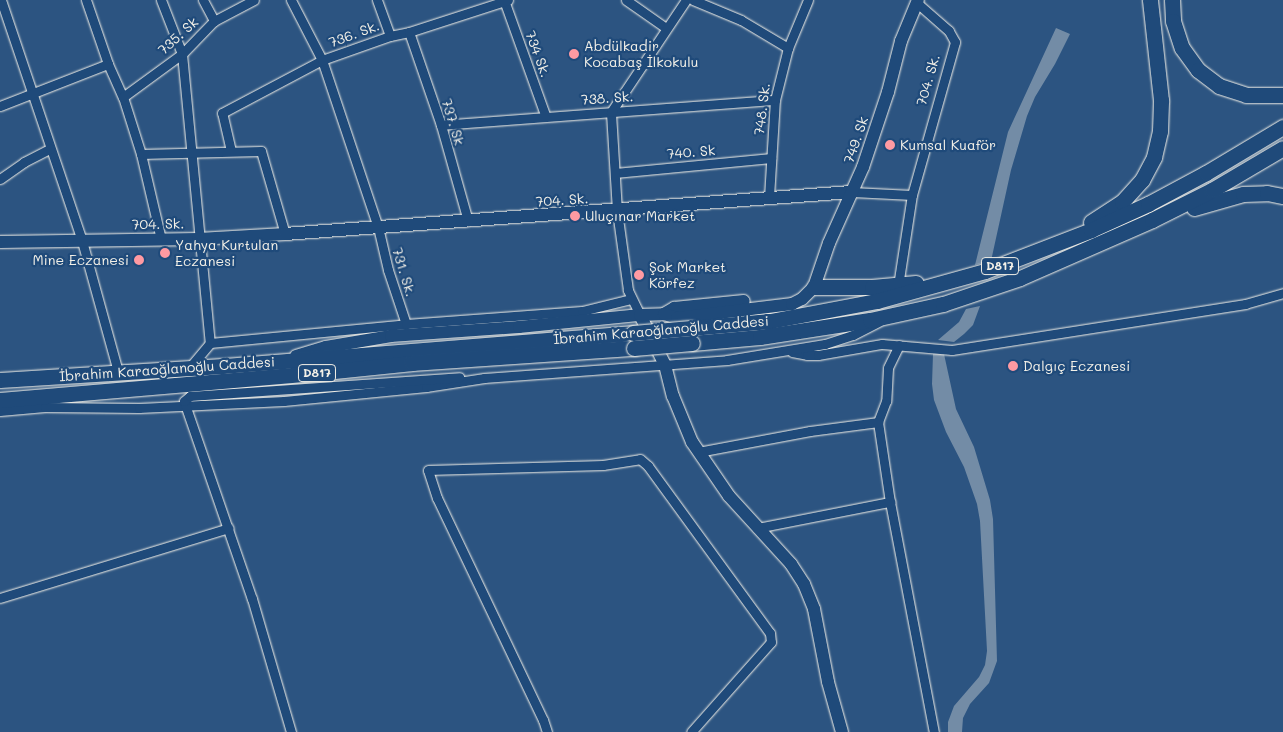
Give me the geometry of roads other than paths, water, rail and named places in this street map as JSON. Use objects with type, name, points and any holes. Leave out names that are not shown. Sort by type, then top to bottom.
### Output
[{"type":"highway","points":[[1033,253],[1122,202],[1142,180],[1154,157],[1160,131],[1161,100],[1150,0]]},
{"type":"highway","points":[[1172,0],[1173,21],[1182,48],[1198,70],[1219,86],[1246,95],[1283,95]]},
{"type":"highway","name":"İbrahim Karaoğlanoğlu Caddesi","points":[[0,400],[315,373],[633,340],[691,328],[798,316],[877,301],[945,283],[1033,253],[1091,230],[1148,204],[1206,173],[1283,127]]},
{"type":"highway","name":"İbrahim Karaoğlanoğlu Caddesi","points":[[0,380],[633,340],[692,343],[760,337],[885,317],[943,304],[1020,278],[1094,247],[1212,190],[1283,148]]},
{"type":"highway","points":[[1094,247],[1210,202],[1243,194],[1267,193],[1283,196]]},
{"type":"highway","points":[[810,291],[898,286],[932,281],[945,283]]},
{"type":"street","points":[[86,0],[141,154],[161,239]]},
{"type":"street","points":[[161,0],[182,54],[198,239],[210,343]]},
{"type":"street","points":[[203,0],[214,21]]},
{"type":"street","name":"735. Sk","points":[[122,97],[182,54],[214,21],[254,0]]},
{"type":"street","name":"731. Sk.","points":[[291,0],[322,60],[378,227],[388,270],[406,324]]},
{"type":"street","points":[[377,0],[390,36]]},
{"type":"street","points":[[626,0],[666,28]]},
{"type":"street","points":[[686,0],[611,112],[617,211],[631,298],[665,365],[684,427],[698,452],[728,496],[791,564],[809,594],[842,732]]},
{"type":"street","points":[[693,0],[741,20],[788,48]]},
{"type":"street","name":"748. Sk.","points":[[769,197],[774,100],[788,48],[808,0]]},
{"type":"street","name":"736. Sk.","points":[[231,151],[222,113],[322,60],[390,36],[409,32],[506,1]]},
{"type":"street","name":"734 Sk.","points":[[506,1],[545,115]]},
{"type":"street","name":"749. Sk","points":[[810,291],[863,167],[888,92],[901,41],[917,2]]},
{"type":"street","name":"704. Sk.","points":[[0,242],[198,239],[617,211],[769,197],[852,192],[912,195],[955,42],[949,31],[917,2]]},
{"type":"street","points":[[1,6],[82,241],[118,372]]},
{"type":"street","name":"737. Sk","points":[[409,32],[440,125],[468,221]]},
{"type":"street","points":[[0,106],[108,64]]},
{"type":"street","name":"738. Sk.","points":[[440,125],[545,115],[774,100]]},
{"type":"street","points":[[0,179],[24,162],[50,149]]},
{"type":"street","points":[[141,154],[261,151],[285,234]]},
{"type":"street","name":"740. Sk","points":[[614,174],[771,158]]},
{"type":"street","points":[[898,286],[912,195]]},
{"type":"street","points":[[280,361],[326,347],[382,338],[664,314],[674,308],[777,298],[810,291]]},
{"type":"street","points":[[788,351],[807,356],[882,344],[952,350],[1245,304],[1283,293]]},
{"type":"street","points":[[190,367],[210,343],[406,324],[582,311],[631,298]]},
{"type":"street","points":[[0,411],[45,407],[139,408],[326,397],[426,387],[484,378],[727,360],[825,344],[853,335],[885,317]]},
{"type":"street","points":[[899,345],[888,368],[886,401],[878,422],[890,502],[934,732]]},
{"type":"street","points":[[291,732],[229,528],[185,406],[186,398],[190,396],[442,377],[484,378]]},
{"type":"street","points":[[324,386],[326,397]]},
{"type":"street","points":[[698,452],[810,431],[878,422]]},
{"type":"street","points":[[547,732],[437,498],[428,470],[603,465],[640,459],[648,466],[770,633],[771,642],[691,732]]},
{"type":"street","points":[[757,528],[890,502]]},
{"type":"street","points":[[0,598],[229,528]]},
{"type":"water","points":[[1056,28],[1070,34],[1035,97],[1027,116],[1011,170],[991,261],[975,265],[1008,132]]},
{"type":"water","points":[[980,306],[973,325],[964,334],[954,342],[938,340],[959,322],[966,309]]},
{"type":"water","points":[[933,354],[944,354],[956,409],[974,447],[990,500],[993,519],[997,661],[989,683],[970,704],[963,718],[962,732],[948,732],[948,722],[954,706],[979,677],[985,665],[987,651],[980,521],[977,504],[964,467],[946,432],[934,400],[932,384]]},
{"type":"place","name":"Abdülkadir Kocabaş İlkokulu","points":[[574,54]]},
{"type":"place","name":"Kumsal Kuaför","points":[[890,145]]},
{"type":"place","name":"Uluçınar Market","points":[[575,216]]},
{"type":"place","name":"Yahya Kurtulan Eczanesi","points":[[165,253]]},
{"type":"place","name":"Mine Eczanesi","points":[[139,260]]},
{"type":"place","name":"Şok Market Körfez","points":[[639,275]]},
{"type":"place","name":"Dalgıç Eczanesi","points":[[1013,366]]}]
